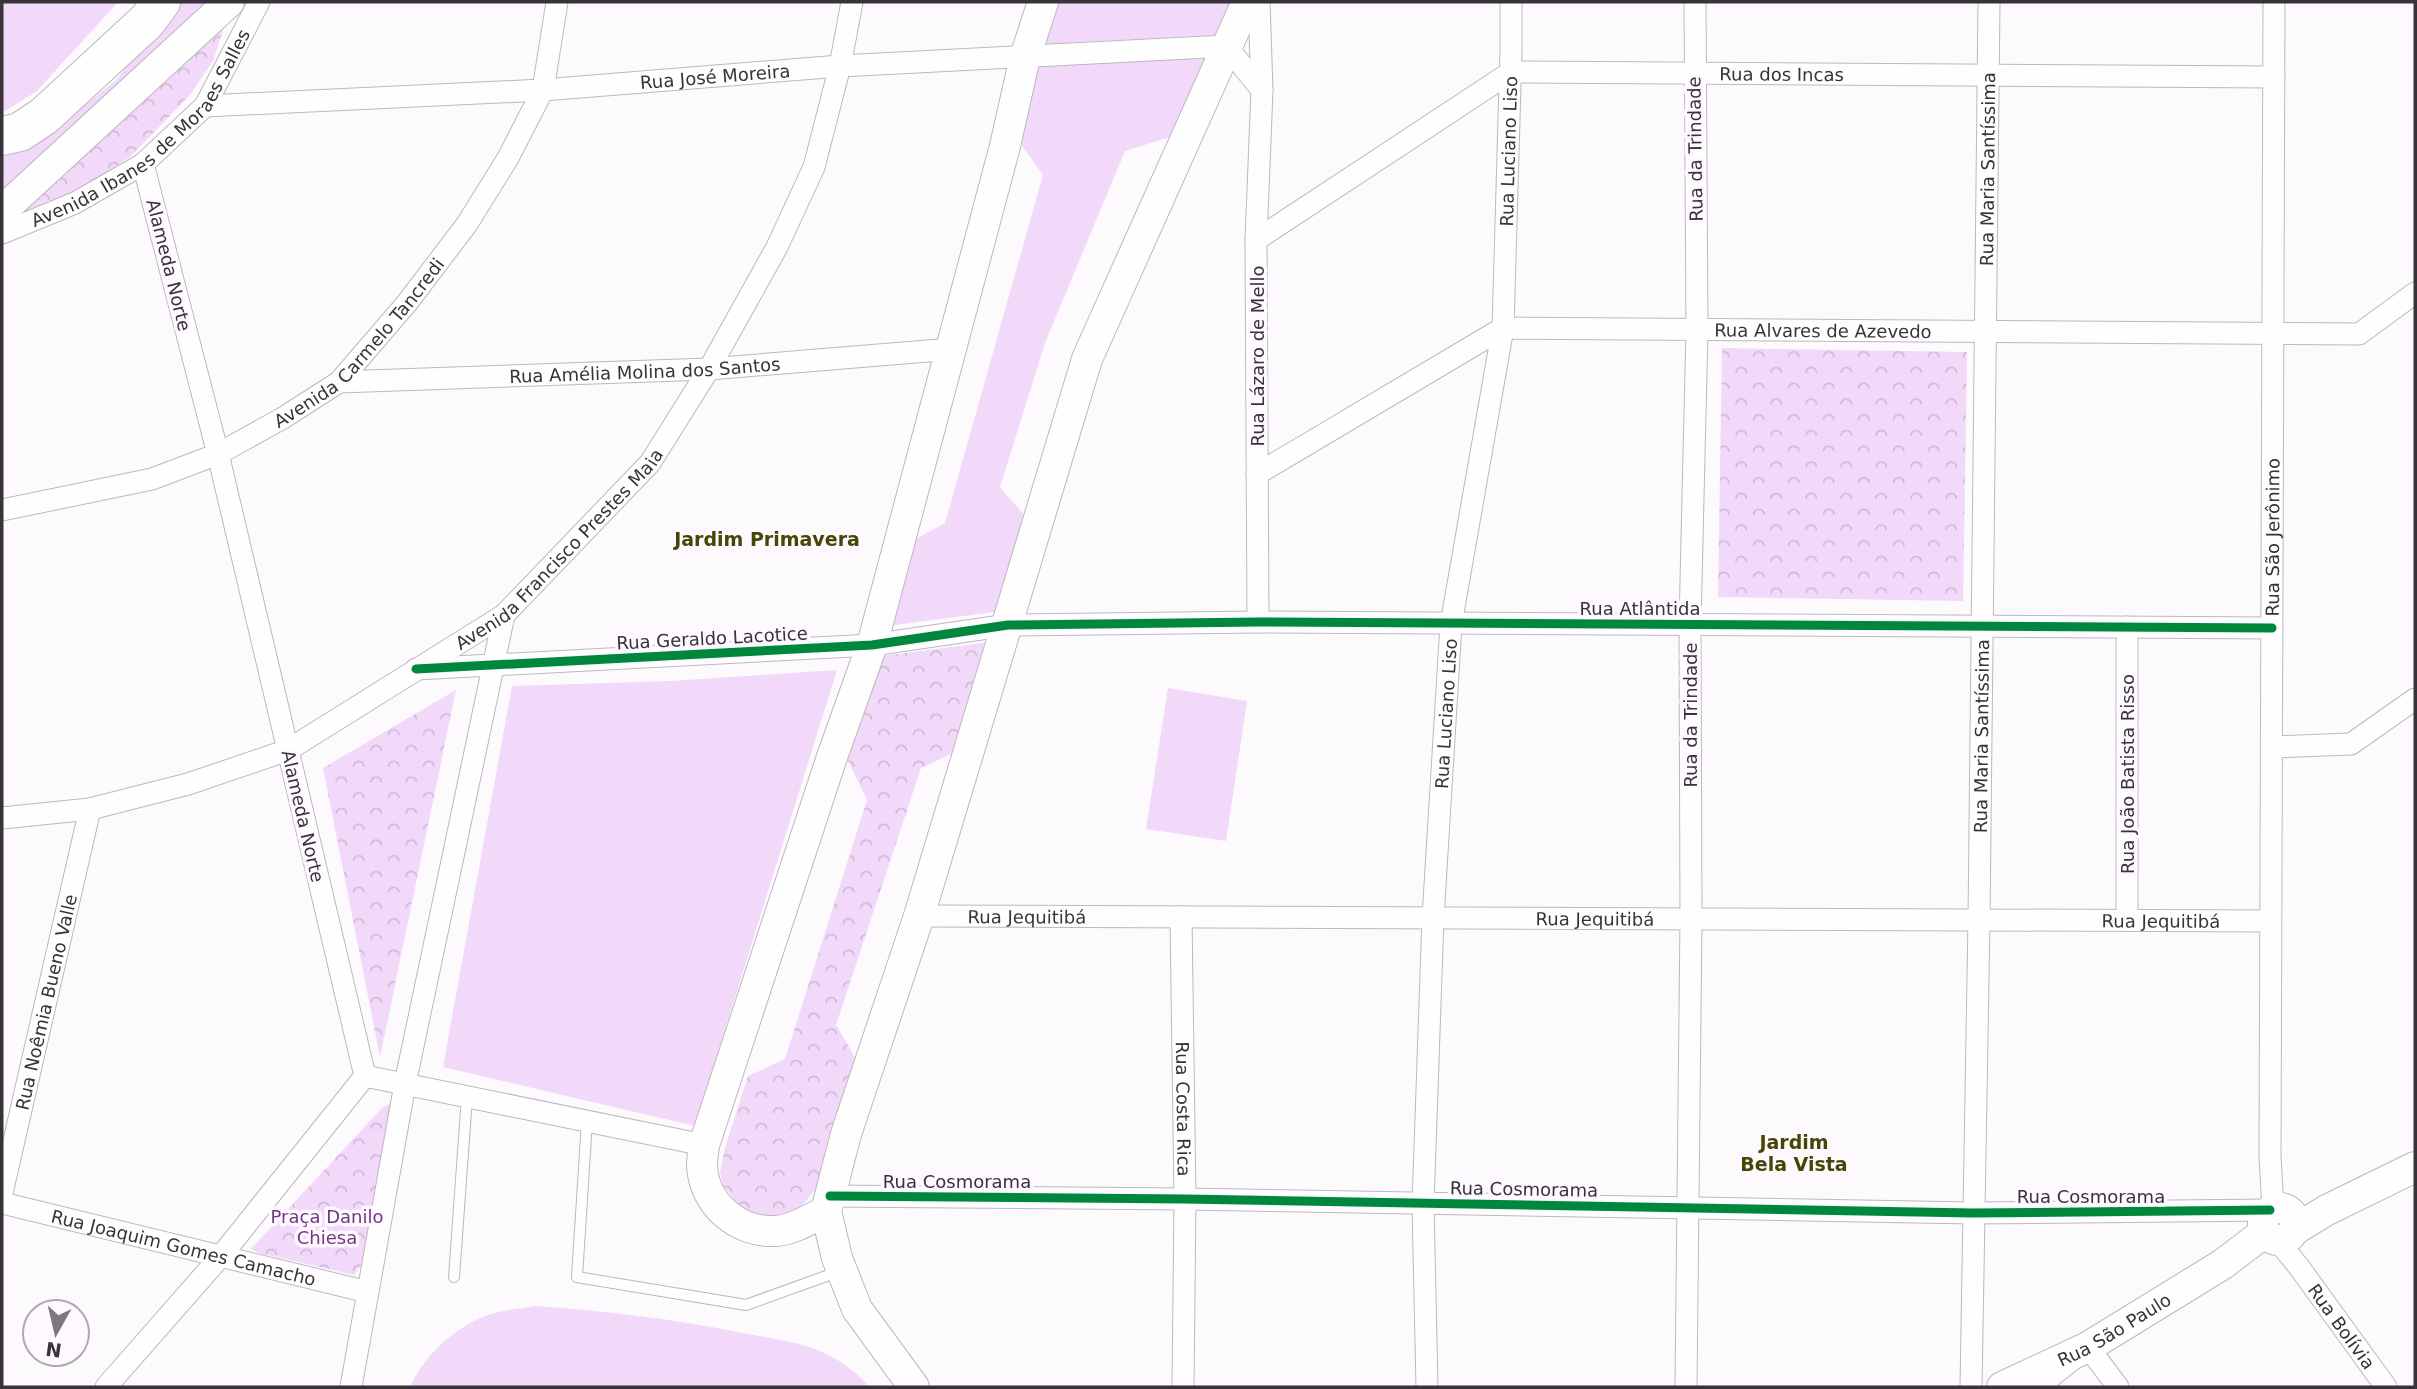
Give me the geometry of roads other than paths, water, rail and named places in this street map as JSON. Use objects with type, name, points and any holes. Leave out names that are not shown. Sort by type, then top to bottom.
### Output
[{"type":"highway","points":[[2,136],[20,132],[44,116],[146,20],[161,2]]},
{"type":"main road","name":"Avenida Ibanes de Moraes Salles","points":[[2,211],[229,2]]},
{"type":"main road","points":[[828,1204],[797,1225],[776,1231],[753,1229],[732,1219],[716,1205],[707,1190],[702,1167],[704,1145],[832,757],[872,645],[1005,146],[1025,57],[1043,2]]},
{"type":"main road","points":[[914,1387],[858,1309],[842,1271],[828,1204],[846,1135],[919,916],[1009,625],[1087,359],[1247,2]]},
{"type":"main road","name":"Rua São Paulo","points":[[2002,1387],[2088,1347],[2222,1264],[2278,1224],[2328,1210],[2415,1167]]},
{"type":"street","name":"Avenida Ibanes de Moraes Salles","points":[[2,233],[75,203],[143,163],[205,106],[259,2]]},
{"type":"street","name":"Avenida Carmelo Tancredi","points":[[2,510],[152,479],[218,454],[283,418],[339,382],[407,303],[467,225],[508,158],[543,90],[557,2]]},
{"type":"street","name":"Avenida Francisco Prestes Maia","points":[[2,818],[90,809],[188,784],[288,750],[504,615],[650,463],[709,369],[776,247],[814,167],[841,66],[852,2]]},
{"type":"street","name":"Rua Lázaro de Mello","points":[[1258,622],[1256,240],[1262,90],[1259,2]]},
{"type":"street","name":"Rua Luciano Liso","points":[[1427,1387],[1423,1204],[1433,918],[1451,624],[1503,328],[1511,72],[1510,2]]},
{"type":"street","name":"Rua da Trindade","points":[[1685,1387],[1690,624],[1697,329],[1695,2]]},
{"type":"street","name":"Rua Maria Santíssima","points":[[1971,1387],[1989,2]]},
{"type":"street","name":"Rua São Jerônimo","points":[[2274,2],[2270,1157],[2278,1224]]},
{"type":"street","name":"Rua José Moreira","points":[[205,106],[543,90],[841,66],[1226,46]]},
{"type":"street","points":[[1226,46],[1262,90]]},
{"type":"street","points":[[1256,240],[1511,72]]},
{"type":"street","name":"Rua dos Incas","points":[[1511,72],[2274,77]]},
{"type":"street","name":"Alameda Norte","points":[[143,163],[218,454],[365,1076]]},
{"type":"street","name":"Rua Alvares de Azevedo","points":[[1503,328],[2359,334],[2415,293]]},
{"type":"street","points":[[1257,474],[1503,328]]},
{"type":"street","name":"Rua Amélia Molina dos Santos","points":[[339,382],[709,369],[952,349]]},
{"type":"street","points":[[351,1387],[405,1084],[504,615]]},
{"type":"street","name":"Rua Atlântida","points":[[1009,625],[1258,622],[2272,628]]},
{"type":"street","name":"Rua Geraldo Lacotice","points":[[416,669],[872,645],[1009,625]]},
{"type":"street","name":"Rua João Batista Risso","points":[[2127,627],[2127,920]]},
{"type":"street","points":[[2272,747],[2351,744],[2415,699]]},
{"type":"street","name":"Rua Noêmia Bueno Valle","points":[[2,1193],[90,809]]},
{"type":"street","name":"Rua Jequitibá","points":[[919,916],[2270,921]]},
{"type":"street","name":"Rua Costa Rica","points":[[1181,917],[1185,1199],[1183,1387]]},
{"type":"street","points":[[106,1387],[221,1256],[365,1076],[704,1145]]},
{"type":"street","name":"Rua Cosmorama","points":[[828,1204],[1185,1199],[1973,1213],[2218,1211],[2278,1224]]},
{"type":"street","name":"Rua Joaquim Gomes Camacho","points":[[2,1203],[368,1292]]},
{"type":"street","name":"Rua Bolívia","points":[[2278,1224],[2300,1267],[2386,1387]]},
{"type":"street","points":[[2038,1387],[2088,1347],[2118,1387]]},
{"type":"lane","points":[[453,1277],[467,1097]]},
{"type":"lane","points":[[587,1121],[577,1277],[747,1305],[842,1271]]},
{"type":"district","name":"Jardim Primavera","points":[[767,539]]},
{"type":"district","name":"Jardim Bela Vista","points":[[1794,1153]]},
{"type":"park label","name":"Praça Danilo Chiesa","points":[[327,1226]]}]
